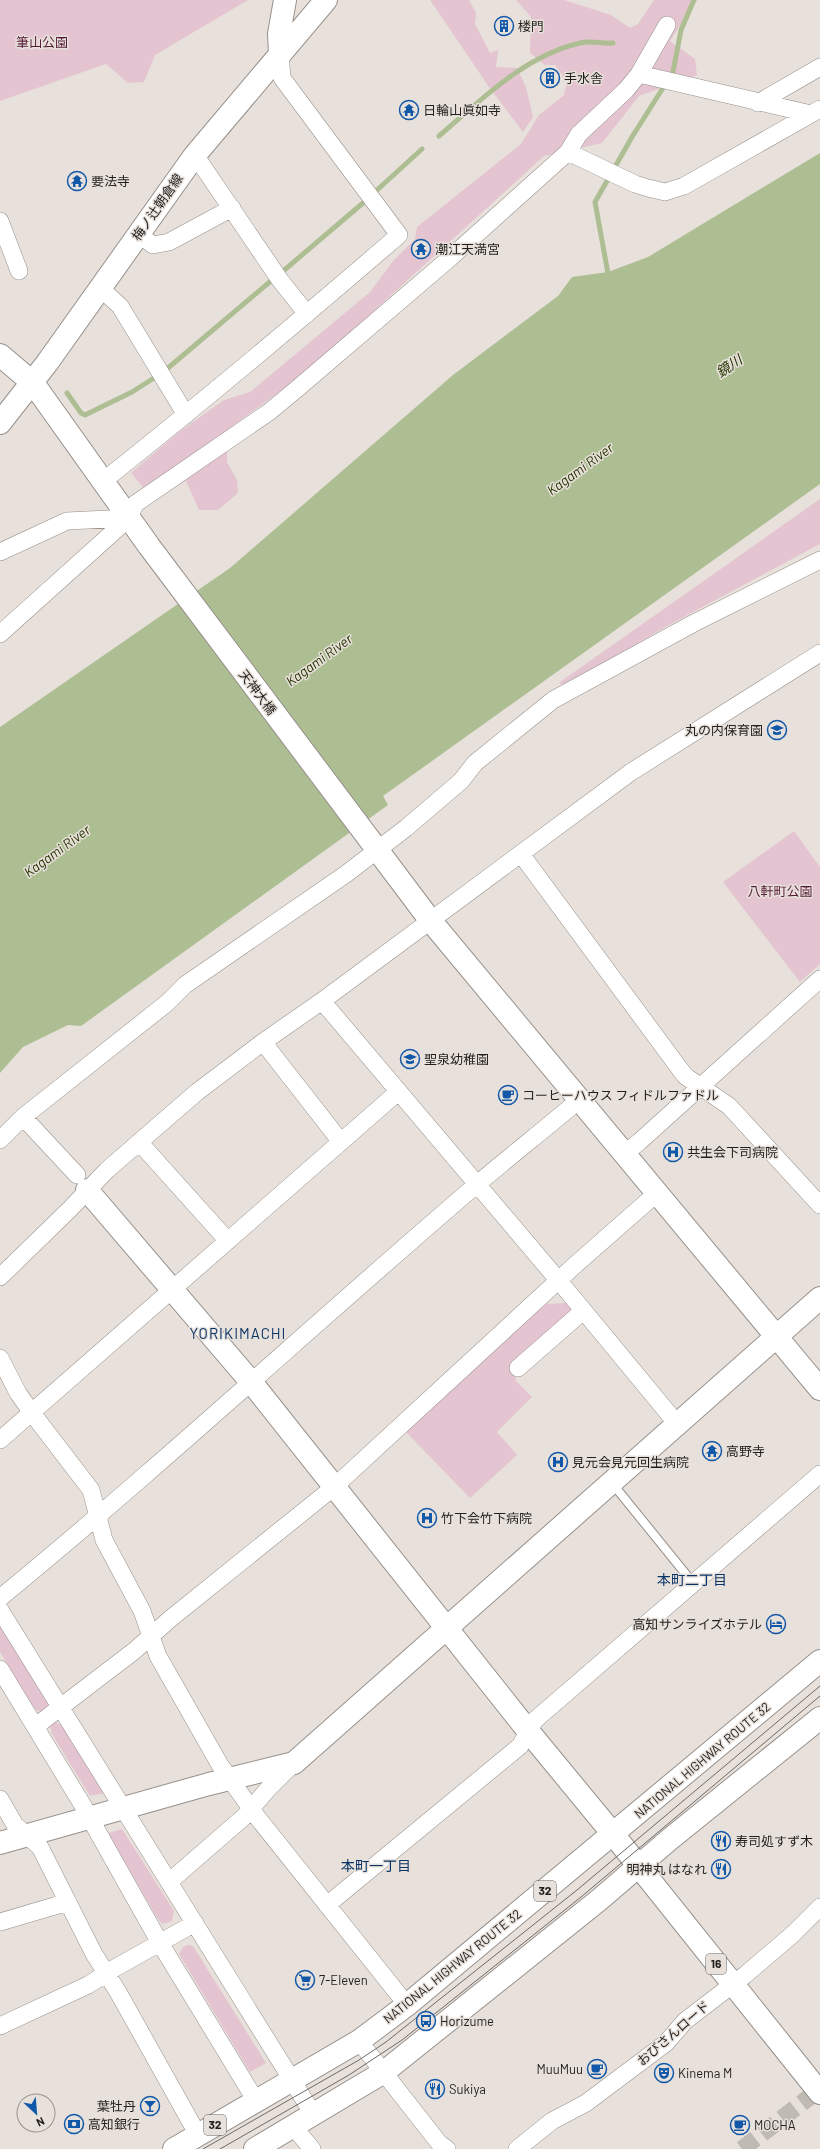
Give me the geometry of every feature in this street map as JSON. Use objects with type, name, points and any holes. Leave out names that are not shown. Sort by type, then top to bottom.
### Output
[{"type":"main road","points":[[280,53],[279,34],[285,0]]},
{"type":"main road","name":"梅ノ辻朝倉線","points":[[0,423],[33,383],[195,155],[326,0]]},
{"type":"main road","name":"天神大橋","points":[[0,355],[33,383],[149,546],[430,920],[775,1337],[820,1389]]},
{"type":"main road","points":[[82,1183],[252,1383],[529,1732],[613,1834]]},
{"type":"main road","points":[[0,1843],[230,1779],[294,1763],[820,1298]]},
{"type":"main road","name":"NATIONAL HIGHWAY ROUTE 32","points":[[174,2149],[359,2041],[407,2005],[820,1661]]},
{"type":"main road","points":[[255,2149],[384,2072],[820,1718]]},
{"type":"main road","name":"16","points":[[613,1834],[820,2093]]},
{"type":"street","points":[[0,634],[129,518],[135,504],[269,412],[450,258],[568,152],[579,134],[626,90],[639,74],[667,25]]},
{"type":"street","points":[[102,480],[112,474],[186,415],[307,314],[399,234],[282,78],[280,53]]},
{"type":"street","points":[[758,103],[820,67]]},
{"type":"street","points":[[639,74],[691,88],[758,103],[816,112]]},
{"type":"street","points":[[568,152],[635,184],[665,192],[684,186],[816,112]]},
{"type":"street","points":[[195,155],[280,280],[307,314]]},
{"type":"street","points":[[138,234],[153,245],[169,242],[232,208]]},
{"type":"street","points":[[0,221],[19,271]]},
{"type":"street","points":[[100,288],[120,306],[186,415]]},
{"type":"street","points":[[0,552],[67,521],[129,518]]},
{"type":"street","points":[[0,1140],[23,1118],[167,1003],[185,985],[346,874],[372,844],[412,823],[461,781],[475,763],[552,700],[694,623],[820,560]]},
{"type":"street","points":[[0,1277],[82,1183],[107,1170],[197,1092],[631,772],[820,654]]},
{"type":"street","points":[[521,854],[685,1076],[729,1106],[820,1206]]},
{"type":"street","points":[[624,1154],[640,1142],[700,1086],[820,979]]},
{"type":"street","points":[[322,1001],[476,1185],[559,1281],[678,1425]]},
{"type":"street","points":[[263,1042],[341,1142]]},
{"type":"street","points":[[0,1440],[398,1092]]},
{"type":"street","points":[[0,1598],[252,1383],[476,1185],[579,1100]]},
{"type":"street","points":[[23,1118],[82,1183]]},
{"type":"street","points":[[139,1142],[228,1242]]},
{"type":"street","points":[[36,1726],[151,1636],[334,1487],[657,1193]]},
{"type":"street","points":[[518,1368],[583,1311]]},
{"type":"street","points":[[0,1358],[18,1393],[91,1490],[104,1540],[142,1611],[162,1662],[220,1765],[254,1812],[407,2005]]},
{"type":"street","points":[[327,1905],[520,1746],[535,1720],[820,1474]]},
{"type":"street","points":[[0,1610],[313,2114]]},
{"type":"street","points":[[0,1669],[91,1818],[160,1943],[256,2101]]},
{"type":"street","points":[[169,1882],[245,1816],[254,1812],[294,1763]]},
{"type":"street","points":[[0,1799],[15,1825],[40,1847],[94,1954],[107,1973],[198,2135]]},
{"type":"street","points":[[0,1922],[68,1902]]},
{"type":"street","name":"おびさんロード","points":[[517,2149],[552,2121],[586,2103],[666,2043],[685,2021],[793,1934],[820,1907]]},
{"type":"street","points":[[0,2026],[88,1985],[195,1924]]},
{"type":"street","points":[[359,2041],[439,2143],[447,2149]]},
{"type":"street","points":[[293,2126],[312,2149]]},
{"type":"lane","points":[[612,1482],[693,1583]]},
{"type":"green space","name":"筆山公園","points":[[0,0],[248,0],[155,55],[144,82],[128,83],[106,64],[0,101]]},
{"type":"green space","points":[[430,0],[469,0],[476,13],[475,24],[490,53],[498,50],[496,67],[517,68],[526,87],[533,117],[523,132],[489,87]]},
{"type":"green space","points":[[516,0],[564,0],[611,15],[630,28],[638,24],[654,0],[697,0],[670,41],[695,59],[697,75],[639,96],[602,143],[544,156],[310,369],[227,430],[227,462],[237,480],[238,493],[218,510],[199,510],[186,481],[155,496],[143,487],[131,473],[179,432],[224,400],[250,392],[370,292],[393,261],[415,239],[417,227],[521,144],[539,115],[564,95],[567,82],[555,65],[545,65],[530,53],[531,17]]},
{"type":"green space","points":[[820,499],[820,544],[667,626],[562,687],[560,682]]},
{"type":"green space","name":"八軒町公園","points":[[794,831],[820,867],[820,964],[800,982],[723,882]]},
{"type":"green space","points":[[567,1303],[574,1312],[514,1363],[516,1381],[532,1397],[497,1432],[517,1455],[470,1498],[405,1431],[546,1304]]},
{"type":"green space","points":[[0,1625],[48,1704],[48,1708],[41,1712],[35,1709],[0,1652]]},
{"type":"green space","points":[[55,1722],[63,1726],[104,1793],[90,1796],[52,1734],[50,1725]]},
{"type":"green space","points":[[122,1829],[174,1911],[172,1921],[162,1924],[158,1919],[108,1833]]},
{"type":"green space","points":[[188,1945],[193,1946],[266,2063],[250,2072],[179,1954],[183,1947]]},
{"type":"water","points":[[820,153],[820,484],[383,796],[388,805],[81,1026],[68,1025],[23,1047],[0,1073],[0,727],[230,568],[453,375],[558,296],[572,277],[608,272],[648,257]]},
{"type":"waterway","points":[[609,279],[595,202],[632,137],[673,72],[681,30],[694,0]]},
{"type":"waterway","points":[[439,136],[487,94],[504,81],[540,58],[560,49],[584,42],[613,43]]},
{"type":"waterway","points":[[376,191],[422,149]]},
{"type":"waterway","points":[[282,272],[363,203]]},
{"type":"waterway","points":[[168,368],[272,280]]},
{"type":"waterway","points":[[67,393],[81,413],[85,415],[132,392],[154,378]]},
{"type":"tunnel","points":[[742,2149],[820,2089]]},
{"type":"tram line","points":[[203,2149],[359,2060],[386,2042],[577,1890],[820,1686]]},
{"type":"tram line","points":[[220,2149],[349,2075],[402,2040],[581,1897],[820,1696]]},
{"type":"place","name":"楼門","points":[[504,26]]},
{"type":"place","name":"手水舎","points":[[550,78]]},
{"type":"place","name":"日輪山眞如寺","points":[[409,110]]},
{"type":"place","name":"要法寺","points":[[77,181]]},
{"type":"place","name":"潮江天満宮","points":[[421,249]]},
{"type":"place","name":"丸の内保育園","points":[[777,730]]},
{"type":"place","name":"聖泉幼稚園","points":[[410,1059]]},
{"type":"place","name":"コーヒーハウス フィドルファドル","points":[[508,1095]]},
{"type":"place","name":"共生会下司病院","points":[[673,1152]]},
{"type":"place","name":"高野寺","points":[[712,1451]]},
{"type":"place","name":"見元会見元回生病院","points":[[558,1462]]},
{"type":"place","name":"竹下会竹下病院","points":[[427,1518]]},
{"type":"place","name":"高知サンライズホテル","points":[[776,1624]]},
{"type":"place","name":"寿司処すず木","points":[[721,1841]]},
{"type":"place","name":"明神丸 はなれ","points":[[721,1869]]},
{"type":"place","name":"7-Eleven","points":[[305,1980]]},
{"type":"place","name":"Horizume","points":[[426,2021]]},
{"type":"place","name":"MuuMuu","points":[[597,2069]]},
{"type":"place","name":"Kinema M","points":[[664,2073]]},
{"type":"place","name":"Sukiya","points":[[435,2089]]},
{"type":"place","name":"葉牡丹","points":[[150,2106]]},
{"type":"place","name":"高知銀行","points":[[74,2124]]},
{"type":"place","name":"MOCHA","points":[[740,2125]]},
{"type":"district","name":"YORIKIMACHI","points":[[238,1334]]},
{"type":"district","name":"本町二丁目","points":[[692,1580]]},
{"type":"district","name":"本町一丁目","points":[[376,1866]]},
{"type":"water label","name":"鏡川","points":[[729,366]]},
{"type":"water label","name":"Kagami River","points":[[580,469]]},
{"type":"water label","name":"Kagami River","points":[[319,660]]},
{"type":"water label","name":"Kagami River","points":[[57,851]]}]
